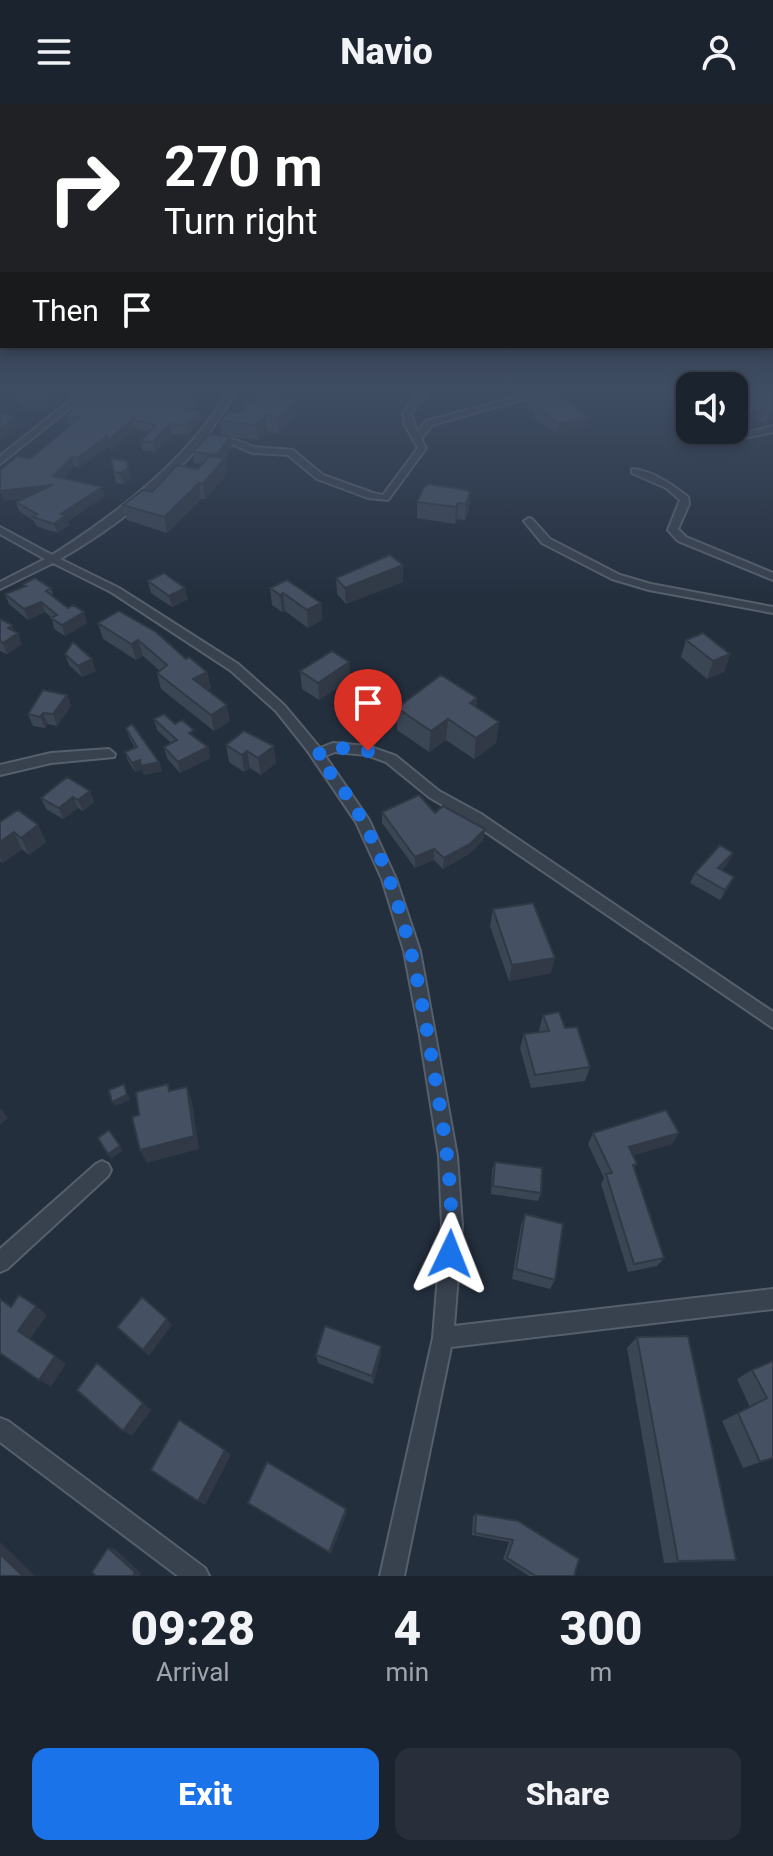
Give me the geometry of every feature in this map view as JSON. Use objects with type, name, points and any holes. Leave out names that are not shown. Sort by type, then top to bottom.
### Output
[{"type":"street","points":[[0,586],[93,534],[135,503],[178,460]]},
{"type":"street","points":[[301,460],[320,477],[371,496],[385,498],[413,460]]},
{"type":"street","points":[[635,471],[669,486],[685,499],[685,509],[673,525],[673,530],[682,539],[773,577]]},
{"type":"street","points":[[529,521],[546,541],[616,577],[649,587],[773,610]]},
{"type":"street","points":[[0,530],[115,590],[234,667],[280,708],[362,820],[389,879],[412,951],[448,1156],[452,1225],[443,1338],[392,1576]]},
{"type":"street","points":[[317,755],[333,747],[368,751],[391,759],[434,794],[476,818],[773,1021]]},
{"type":"street","points":[[0,770],[51,758],[109,754]]},
{"type":"street","points":[[0,1262],[102,1170]]},
{"type":"street","points":[[443,1338],[773,1299]]},
{"type":"street","points":[[0,1429],[197,1576]]},
{"type":"building","points":[[13,460],[69,460],[54,476],[102,487],[61,514],[66,515],[54,524],[33,517],[37,514],[16,502],[52,485],[0,491],[0,470]]},
{"type":"building","points":[[111,460],[127,461],[128,468],[120,473],[114,472]]},
{"type":"building","points":[[206,460],[224,460],[203,484],[199,483],[164,517],[123,505],[143,490],[152,492],[177,465],[198,469]]},
{"type":"building","points":[[429,484],[467,490],[470,493],[466,504],[458,503],[456,507],[417,502],[424,487]]},
{"type":"building","points":[[390,555],[403,565],[345,588],[336,578]]},
{"type":"building","points":[[164,573],[185,588],[169,596],[148,581]]},
{"type":"building","points":[[35,578],[51,588],[46,591],[68,608],[73,605],[84,612],[62,625],[51,618],[57,615],[41,602],[24,609],[5,594],[26,586],[23,584]]},
{"type":"building","points":[[287,580],[321,603],[307,610],[270,588]]},
{"type":"building","points":[[119,611],[156,632],[186,659],[189,657],[207,672],[193,679],[227,705],[211,715],[157,673],[167,665],[138,640],[131,644],[98,623]]},
{"type":"building","points":[[0,619],[12,625],[8,628],[18,633],[3,643],[0,641]]},
{"type":"building","points":[[703,633],[730,654],[713,661],[686,640]]},
{"type":"building","points":[[73,642],[92,659],[78,666],[65,654]]},
{"type":"building","points":[[332,651],[349,662],[318,683],[300,671]]},
{"type":"building","points":[[441,675],[477,698],[470,703],[499,722],[476,738],[448,719],[431,731],[397,708]]},
{"type":"building","points":[[43,690],[67,695],[53,714],[43,713],[40,717],[28,714]]},
{"type":"building","points":[[164,714],[175,724],[182,720],[194,730],[189,733],[208,747],[178,762],[164,747],[177,740],[154,719]]},
{"type":"building","points":[[132,724],[159,762],[141,766],[140,760],[132,763],[125,752],[137,747],[126,728]]},
{"type":"building","points":[[244,731],[274,746],[258,758],[247,751],[242,755],[226,745]]},
{"type":"building","points":[[67,777],[90,791],[78,800],[73,797],[59,808],[41,798]]},
{"type":"building","points":[[419,795],[435,813],[443,806],[485,829],[470,844],[444,858],[434,849],[415,857],[382,812]]},
{"type":"building","points":[[18,810],[38,825],[21,838],[14,832],[0,842],[0,822]]},
{"type":"building","points":[[720,845],[733,853],[718,868],[734,877],[725,890],[695,873]]},
{"type":"building","points":[[533,903],[555,958],[512,965],[493,909]]},
{"type":"building","points":[[559,1012],[565,1028],[577,1027],[590,1067],[535,1075],[524,1034],[549,1031],[543,1015]]},
{"type":"building","points":[[124,1084],[127,1095],[112,1102],[109,1090]]},
{"type":"building","points":[[168,1084],[169,1091],[187,1087],[194,1136],[140,1150],[132,1117],[139,1115],[136,1092]]},
{"type":"building","points":[[666,1110],[679,1133],[629,1147],[637,1164],[633,1165],[664,1258],[634,1264],[606,1174],[612,1173],[593,1133]]},
{"type":"building","points":[[109,1130],[120,1146],[108,1154],[98,1138]]},
{"type":"building","points":[[495,1162],[542,1168],[541,1193],[493,1186]]},
{"type":"building","points":[[525,1214],[563,1224],[555,1280],[516,1269]]},
{"type":"building","points":[[19,1295],[36,1306],[18,1331],[55,1356],[39,1380],[0,1353],[0,1299],[11,1307]]},
{"type":"building","points":[[142,1297],[167,1319],[143,1350],[117,1327]]},
{"type":"building","points":[[325,1326],[381,1346],[372,1376],[316,1355]]},
{"type":"building","points":[[688,1336],[736,1560],[678,1561],[637,1337]]},
{"type":"building","points":[[773,1361],[773,1458],[760,1462],[738,1413],[767,1398],[752,1370]]},
{"type":"building","points":[[97,1363],[143,1403],[123,1431],[77,1390]]},
{"type":"building","points":[[179,1420],[225,1450],[198,1501],[151,1470]]},
{"type":"building","points":[[267,1462],[346,1509],[329,1552],[248,1503]]},
{"type":"building","points":[[476,1514],[518,1521],[579,1559],[574,1576],[536,1576],[507,1558],[513,1540],[475,1533]]},
{"type":"building","points":[[108,1548],[135,1572],[133,1576],[96,1576],[92,1572]]},
{"type":"building","points":[[0,1554],[23,1576],[0,1576]]},
{"type":"route","points":[[368,751],[333,747],[317,755],[362,820],[389,879],[412,951],[448,1156],[452,1225],[450,1254]]}]
